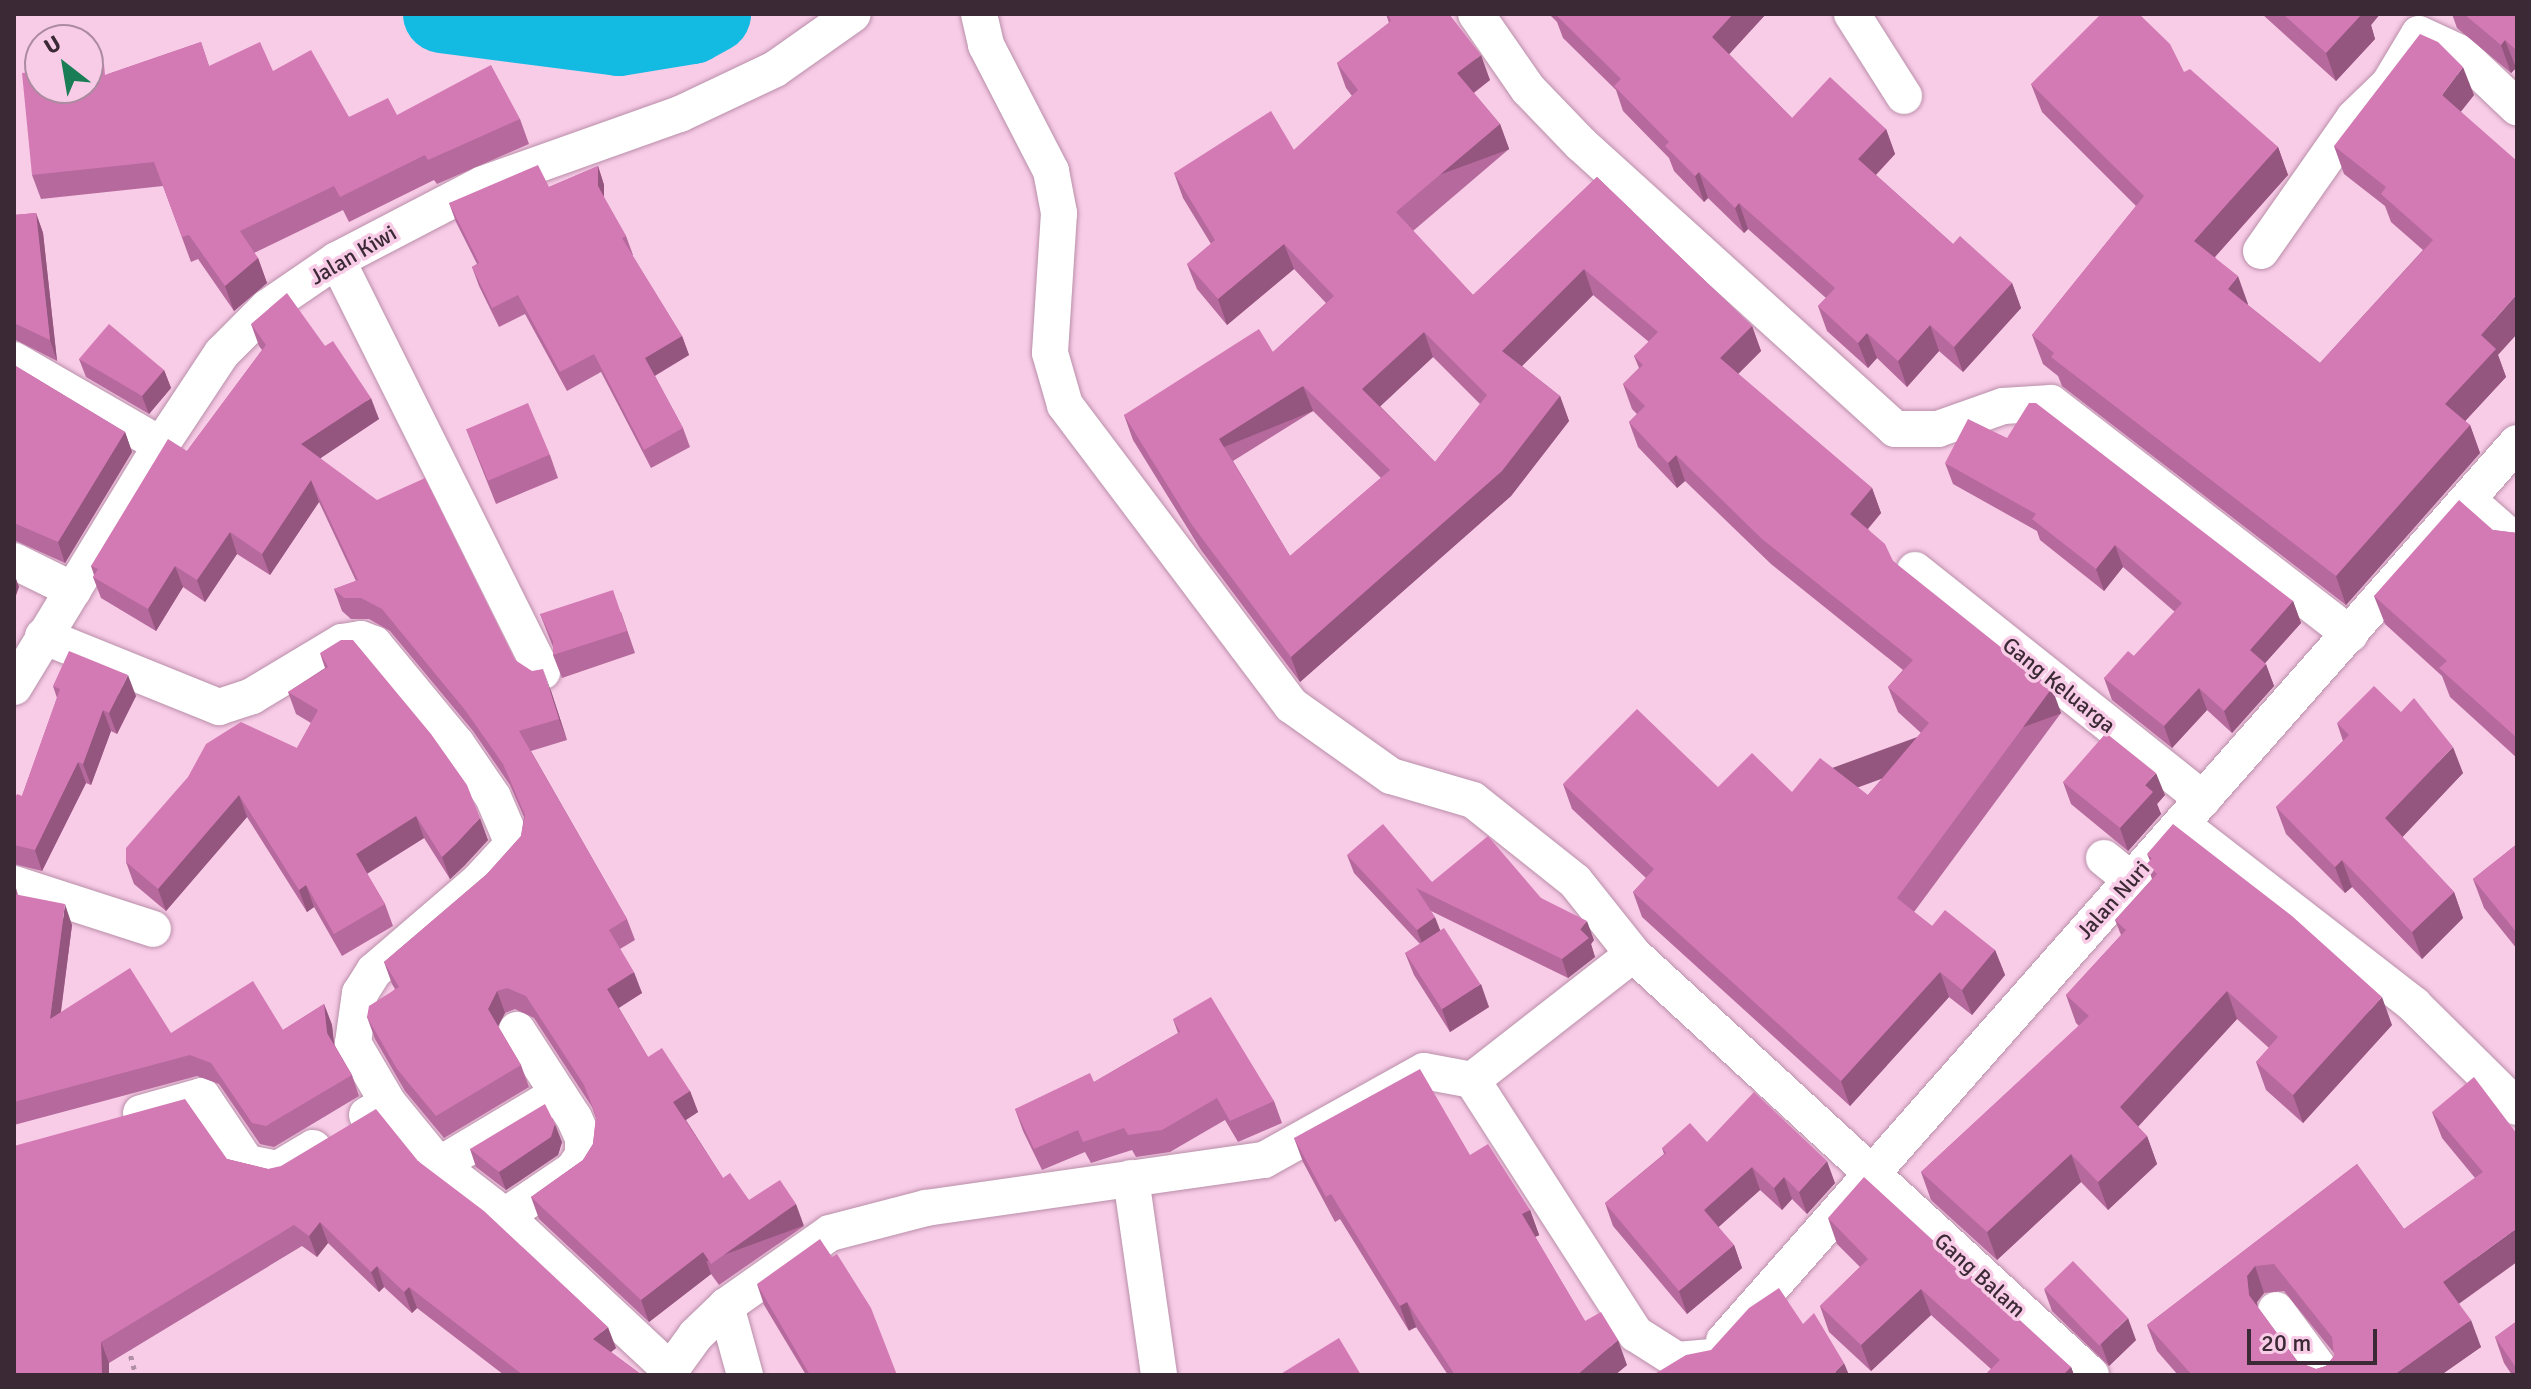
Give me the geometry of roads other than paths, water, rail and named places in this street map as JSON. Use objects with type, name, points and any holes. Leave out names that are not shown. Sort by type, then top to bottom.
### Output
[{"type":"street","name":"Jalan Kiwi","points":[[14,687],[161,445],[222,353],[268,307],[337,260],[483,184],[600,145],[761,76],[853,14]]},
{"type":"street","name":"Gang Balam","points":[[979,14],[986,45],[1051,171],[1059,213],[1050,353],[1065,405],[1291,705],[1391,776],[1473,800],[1575,881],[1633,954],[2091,1375]]},
{"type":"street","points":[[1476,14],[1528,89],[1581,144],[1895,429],[1938,429],[2003,406],[2051,403],[2350,634]]},
{"type":"street","points":[[1852,14],[1904,96]]},
{"type":"street","points":[[2261,251],[2354,118],[2389,84],[2419,34],[2460,53],[2517,107]]},
{"type":"street","points":[[337,260],[542,672]]},
{"type":"street","points":[[14,360],[161,445]]},
{"type":"street","name":"Jalan Nuri","points":[[1714,1366],[2117,868],[2192,812],[2517,443]]},
{"type":"street","points":[[2468,500],[2517,543]]},
{"type":"street","points":[[14,561],[73,590]]},
{"type":"street","name":"Gang Keluarga","points":[[1915,570],[2414,1005],[2517,1107]]},
{"type":"street","points":[[43,636],[219,707],[252,696],[342,642],[361,639],[374,644],[456,743],[493,797],[513,844],[479,881],[374,971],[360,993],[353,1043],[388,1103],[439,1165],[505,1216],[668,1373],[726,1306],[830,1233],[926,1208],[1264,1160],[1424,1071],[1472,1080],[1636,1334],[1677,1360],[1714,1366]]},
{"type":"street","points":[[14,884],[153,929]]},
{"type":"street","points":[[1472,1080],[1633,954]]},
{"type":"street","points":[[505,1216],[573,1170],[583,1155],[583,1138],[517,1030]]},
{"type":"street","points":[[439,1165],[556,1095]]},
{"type":"street","points":[[101,1124],[202,1096],[247,1163],[278,1169],[388,1103]]},
{"type":"street","points":[[1131,1178],[1159,1375]]},
{"type":"street","points":[[726,1306],[745,1375]]},
{"type":"street","points":[[2276,1310],[2320,1373]]},
{"type":"waterway","points":[[442,14],[619,37],[692,25],[712,14]]}]
